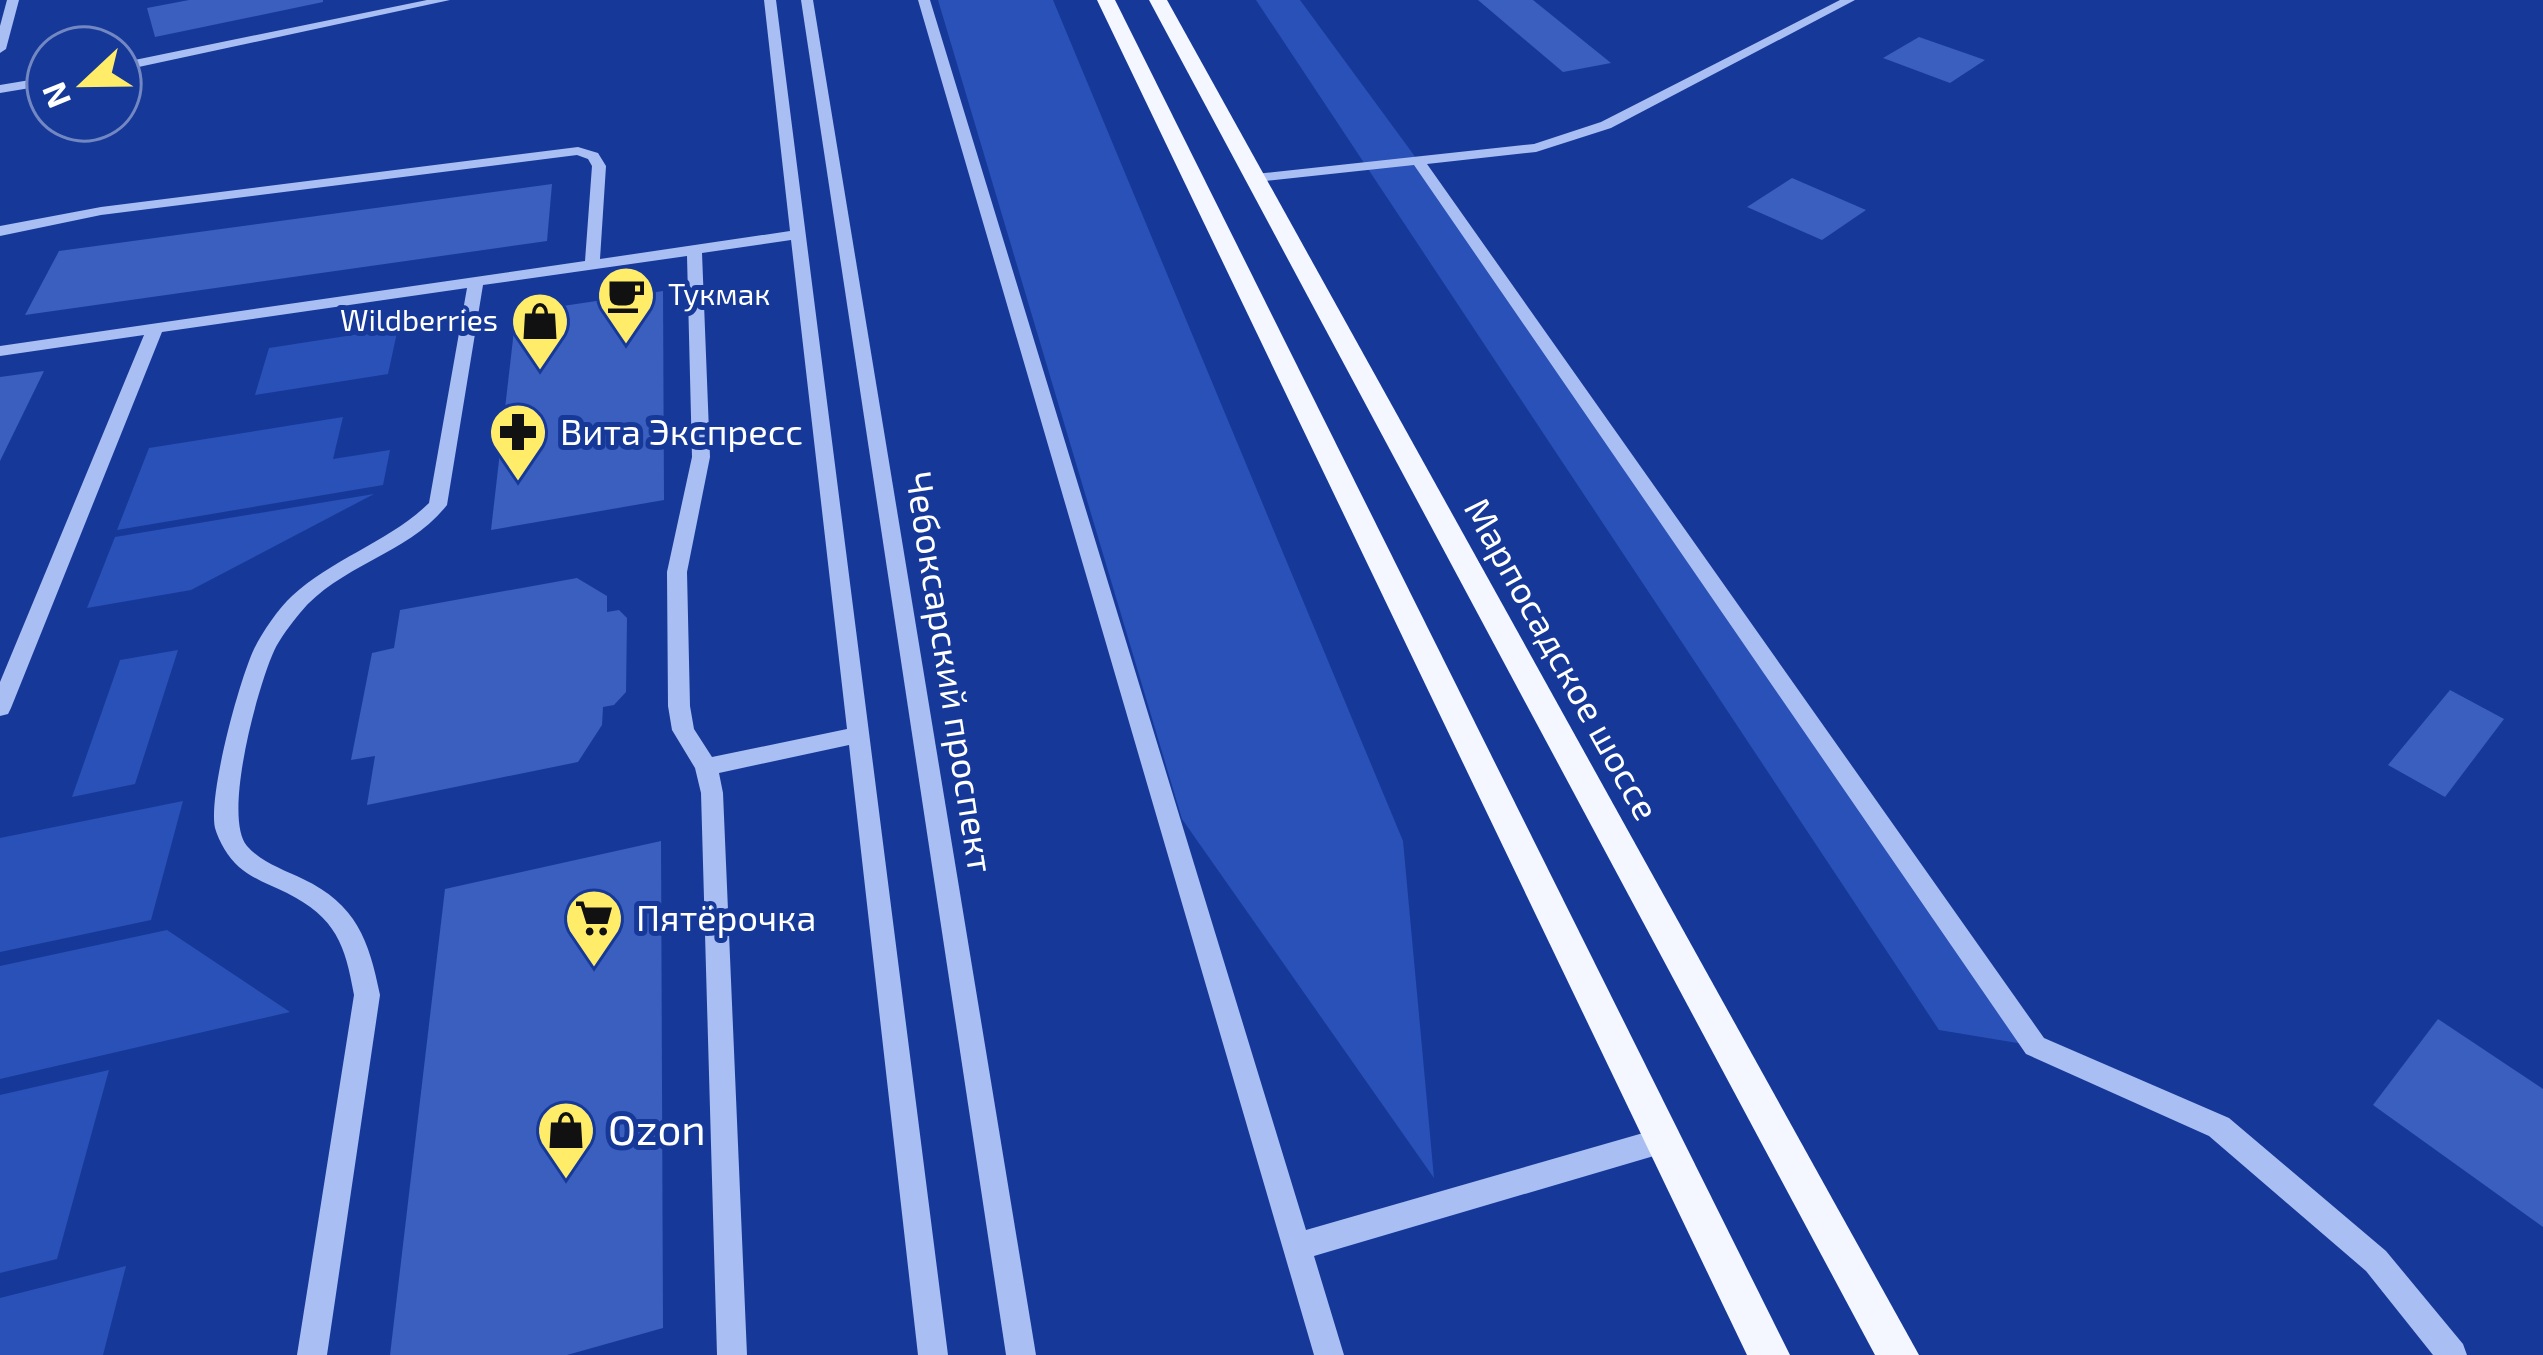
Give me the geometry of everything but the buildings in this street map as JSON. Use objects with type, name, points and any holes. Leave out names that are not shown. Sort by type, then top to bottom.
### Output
[{"type":"main road","points":[[1106,0],[1769,1355]]},
{"type":"main road","name":"Марпосадское шоссе","points":[[1157,0],[1898,1355]]},
{"type":"street","points":[[0,49],[14,0]]},
{"type":"street","points":[[144,62],[444,0]]},
{"type":"street","points":[[770,0],[933,1355]]},
{"type":"street","name":"Чебоксарский проспект","points":[[807,0],[1022,1355]]},
{"type":"street","points":[[924,0],[1329,1355]]},
{"type":"street","points":[[1255,178],[1536,148],[1606,125],[1849,0]]},
{"type":"street","points":[[0,231],[101,212],[578,152],[593,156],[598,166],[592,265]]},
{"type":"street","points":[[1419,162],[2035,1046],[2218,1127],[2377,1261],[2452,1355]]},
{"type":"street","points":[[0,351],[796,236]]},
{"type":"street","points":[[694,250],[701,457],[677,572],[679,706],[683,730],[706,766],[713,814],[732,1355]]},
{"type":"street","points":[[312,1355],[367,995],[365,966],[340,912],[239,853],[228,834],[225,804],[264,650],[277,628],[320,584],[417,526],[444,493],[476,282]]},
{"type":"street","points":[[0,708],[155,329]]},
{"type":"street","points":[[706,766],[857,735]]},
{"type":"street","points":[[1299,1246],[1664,1140]]},
{"type":"shaded area","points":[[938,0],[1053,0],[1403,841],[1434,1178],[1182,819]]},
{"type":"shaded area","points":[[1256,0],[1300,0],[1419,162],[2035,1046],[1939,1030]]},
{"type":"shaded area","points":[[398,328],[388,374],[255,395],[269,348]]},
{"type":"shaded area","points":[[343,417],[333,459],[390,450],[383,485],[117,530],[149,448]]},
{"type":"shaded area","points":[[374,494],[191,590],[87,608],[115,537]]},
{"type":"shaded area","points":[[178,650],[135,784],[72,797],[120,660]]},
{"type":"shaded area","points":[[183,801],[151,920],[0,952],[0,838]]},
{"type":"shaded area","points":[[167,930],[290,1012],[0,1079],[0,966]]},
{"type":"shaded area","points":[[109,1070],[57,1259],[0,1273],[0,1095]]},
{"type":"shaded area","points":[[126,1266],[103,1355],[0,1355],[0,1298]]},
{"type":"place","name":"Тукмак","points":[[626,346]]},
{"type":"place","name":"Wildberries","points":[[540,372]]},
{"type":"place","name":"Вита Экспресс","points":[[518,483]]},
{"type":"place","name":"Пятёрочка","points":[[594,969]]},
{"type":"place","name":"Ozon","points":[[566,1181]]}]
